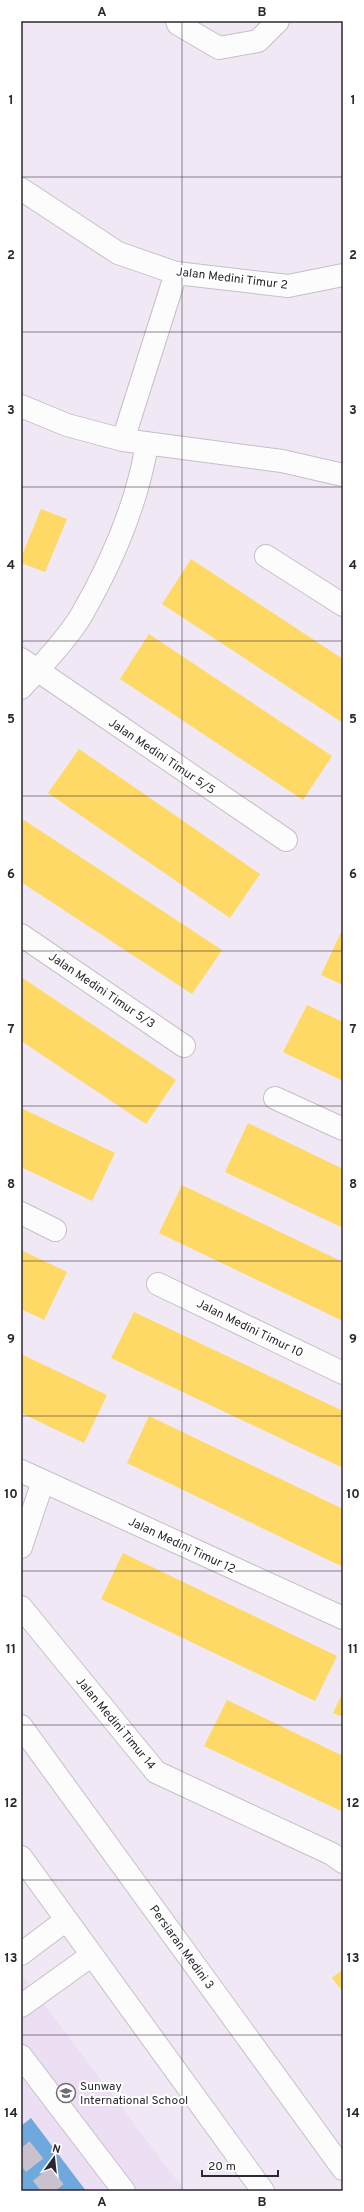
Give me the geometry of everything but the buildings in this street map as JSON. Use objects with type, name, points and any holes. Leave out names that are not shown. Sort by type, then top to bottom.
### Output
[{"type":"street","points":[[177,21],[178,24],[219,48],[258,41],[278,21]]},
{"type":"street","name":"Jalan Medini Timur 2","points":[[21,189],[118,253],[176,273],[288,286],[343,275]]},
{"type":"street","points":[[123,440],[176,273]]},
{"type":"street","points":[[21,406],[67,425],[123,440],[282,461],[343,475]]},
{"type":"street","points":[[21,688],[29,665],[80,617],[110,558],[141,477],[147,444]]},
{"type":"street","points":[[266,556],[343,605]]},
{"type":"street","name":"Jalan Medini Timur 5/5","points":[[29,665],[286,840]]},
{"type":"street","name":"Jalan Medini Timur 5/3","points":[[21,935],[184,1046]]},
{"type":"street","points":[[276,1098],[343,1129]]},
{"type":"street","points":[[21,1213],[55,1230]]},
{"type":"street","name":"Jalan Medini Timur 10","points":[[158,1284],[343,1373]]},
{"type":"street","name":"Jalan Medini Timur 12","points":[[21,1470],[343,1618]]},
{"type":"street","points":[[21,1547],[43,1481]]},
{"type":"street","name":"Jalan Medini Timur 14","points":[[21,1607],[156,1772],[332,1854],[343,1862]]},
{"type":"street","name":"Persiaran Medini 3","points":[[21,1726],[343,2169]]},
{"type":"street","points":[[21,1858],[263,2191]]},
{"type":"street","points":[[21,1954],[66,1920]]},
{"type":"street","points":[[21,2006],[92,1955]]},
{"type":"street","points":[[21,2056],[124,2191]]},
{"type":"shaded area","name":"Sunway International School","points":[[21,1974],[185,2191],[21,2191]]},
{"type":"tunnel","points":[[21,2148],[55,2191]]},
{"type":"place","name":"Sunway International School","points":[[66,2093]]}]
